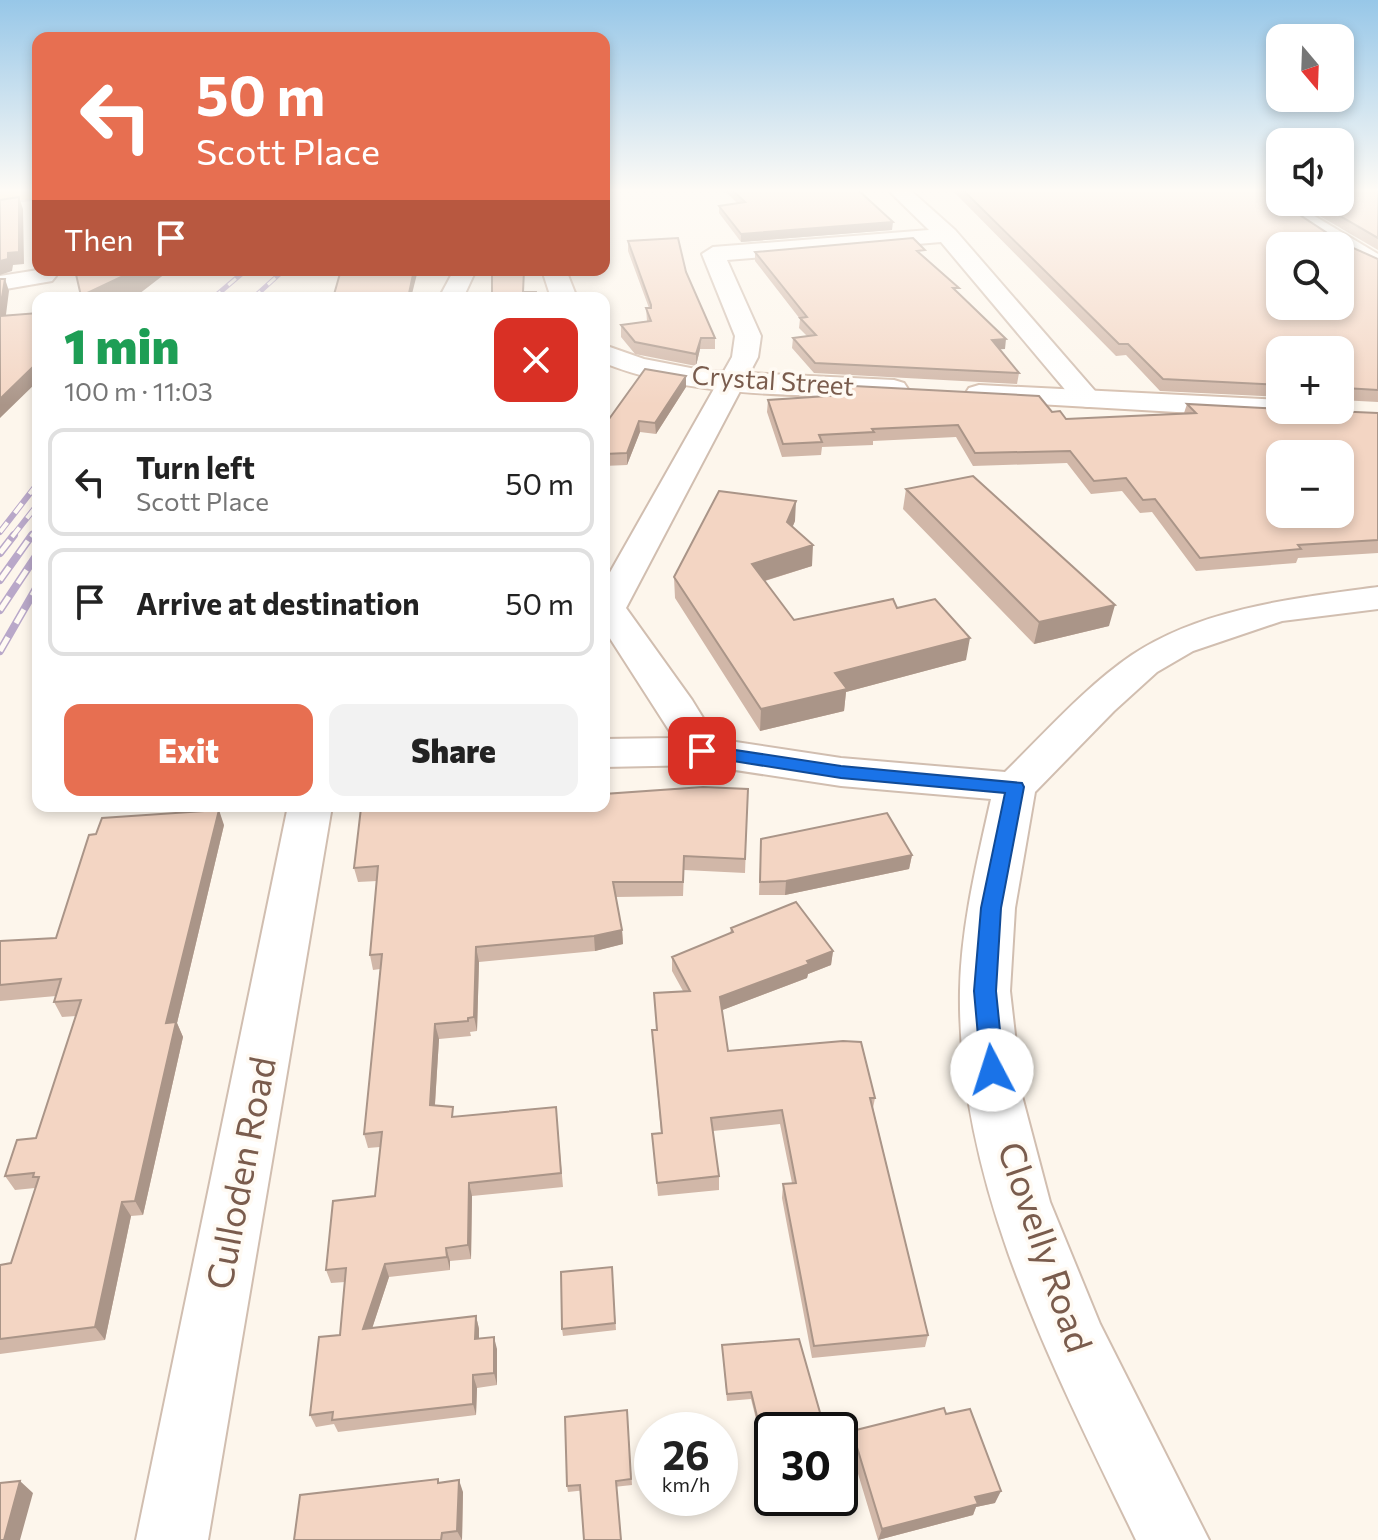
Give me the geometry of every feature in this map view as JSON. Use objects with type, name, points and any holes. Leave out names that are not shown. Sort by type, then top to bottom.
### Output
[{"type":"street","points":[[610,604],[745,357],[748,336],[716,261]]},
{"type":"street","points":[[969,261],[1088,399]]},
{"type":"street","points":[[0,283],[44,276]]},
{"type":"street","name":"Crystal Street","points":[[610,355],[641,368],[734,381],[916,390]]},
{"type":"street","points":[[948,392],[1266,408]]},
{"type":"street","points":[[610,753],[702,751],[841,772],[1015,787],[1100,702],[1144,664],[1180,643],[1277,611],[1378,598]]},
{"type":"street","points":[[610,611],[678,709],[702,751]]},
{"type":"street","name":"Clovelly Road","points":[[1015,787],[991,908],[985,991],[995,1096],[1021,1202],[1076,1345],[1173,1540]]},
{"type":"street","name":"Culloden Road","points":[[172,1540],[309,812]]},
{"type":"building","points":[[635,261],[683,261],[715,338],[701,338],[696,354],[635,342],[621,325],[651,321],[646,308],[651,308]]},
{"type":"building","points":[[762,261],[928,261],[959,288],[953,288],[1006,339],[992,340],[1019,373],[815,363],[793,338],[816,335],[800,318],[807,317]]},
{"type":"building","points":[[1035,261],[1266,261],[1266,320],[1354,320],[1354,261],[1378,261],[1378,390],[1354,389],[1354,336],[1266,336],[1266,384],[1163,379],[1128,344],[1119,344]]},
{"type":"building","points":[[76,276],[123,276],[89,292],[80,292]]},
{"type":"building","points":[[339,276],[413,276],[409,292],[335,292]]},
{"type":"building","points":[[492,276],[524,276],[523,292],[492,292]]},
{"type":"building","points":[[0,279],[5,279],[0,309]]},
{"type":"building","points":[[32,313],[32,368],[0,399],[0,316]]},
{"type":"building","points":[[645,369],[686,376],[655,423],[639,421],[627,453],[610,454],[610,418]]},
{"type":"building","points":[[835,385],[1039,396],[1052,412],[1060,411],[1066,419],[1196,413],[1187,404],[1266,408],[1266,424],[1354,424],[1354,412],[1378,413],[1378,540],[1298,545],[1301,549],[1200,558],[1155,499],[1143,500],[1126,478],[1094,481],[1070,451],[975,453],[958,425],[872,429],[874,432],[819,435],[822,442],[783,444],[768,400],[844,395]]},
{"type":"building","points":[[973,476],[1115,605],[1039,622],[906,489]]},
{"type":"building","points":[[719,491],[796,501],[787,522],[813,545],[752,564],[794,620],[893,599],[897,608],[935,599],[970,638],[835,673],[847,689],[761,709],[674,577]]},
{"type":"building","points":[[703,787],[748,789],[745,859],[684,856],[683,882],[613,882],[622,930],[594,936],[476,947],[474,1017],[468,1018],[468,1021],[435,1024],[430,1105],[453,1107],[452,1117],[556,1107],[561,1173],[469,1183],[468,1245],[446,1248],[447,1257],[385,1264],[363,1329],[476,1316],[475,1339],[494,1337],[494,1373],[473,1375],[473,1404],[332,1420],[333,1412],[310,1415],[319,1337],[340,1335],[346,1268],[326,1270],[333,1201],[375,1196],[382,1132],[364,1134],[382,954],[370,955],[378,866],[354,868],[361,812],[610,812],[610,794]]},
{"type":"building","points":[[219,812],[166,1023],[176,1022],[135,1201],[122,1202],[95,1327],[0,1339],[0,1265],[11,1263],[39,1177],[33,1177],[34,1173],[5,1176],[17,1140],[36,1138],[81,1000],[54,1002],[61,979],[0,985],[0,941],[56,938],[89,835],[96,834],[102,818]]},
{"type":"building","points":[[887,813],[912,855],[786,881],[760,882],[761,839]]},
{"type":"building","points":[[796,902],[833,951],[807,961],[809,964],[720,997],[728,1051],[861,1042],[875,1098],[870,1098],[928,1335],[814,1346],[783,1184],[796,1183],[782,1110],[711,1118],[719,1176],[657,1183],[652,1134],[662,1133],[652,1030],[657,1030],[654,993],[690,991],[672,957],[733,932],[731,928]]},
{"type":"building","points":[[612,1267],[615,1323],[562,1329],[561,1272]]},
{"type":"building","points":[[799,1339],[820,1412],[756,1412],[751,1392],[727,1394],[722,1345]]},
{"type":"building","points":[[944,1408],[946,1414],[970,1409],[1001,1491],[975,1497],[978,1504],[882,1529],[858,1451],[858,1430]]},
{"type":"building","points":[[627,1410],[631,1479],[616,1481],[621,1540],[584,1540],[580,1485],[567,1486],[565,1417]]},
{"type":"building","points":[[438,1479],[438,1483],[459,1480],[457,1531],[442,1533],[441,1540],[294,1540],[300,1495]]},
{"type":"building","points":[[20,1481],[4,1540],[0,1540],[0,1483]]},
{"type":"railway","points":[[220,292],[239,276]]},
{"type":"railway","points":[[260,292],[277,276]]},
{"type":"railway","points":[[0,532],[32,491]]},
{"type":"railway","points":[[12,537],[32,512]]},
{"type":"railway","points":[[0,553],[14,535]]},
{"type":"railway","points":[[0,580],[32,535]]},
{"type":"railway","points":[[0,610],[32,562]]},
{"type":"railway","points":[[0,651],[32,595]]},
{"type":"route","points":[[702,751],[841,772],[1015,787],[991,908],[985,991],[992,1070]]}]
